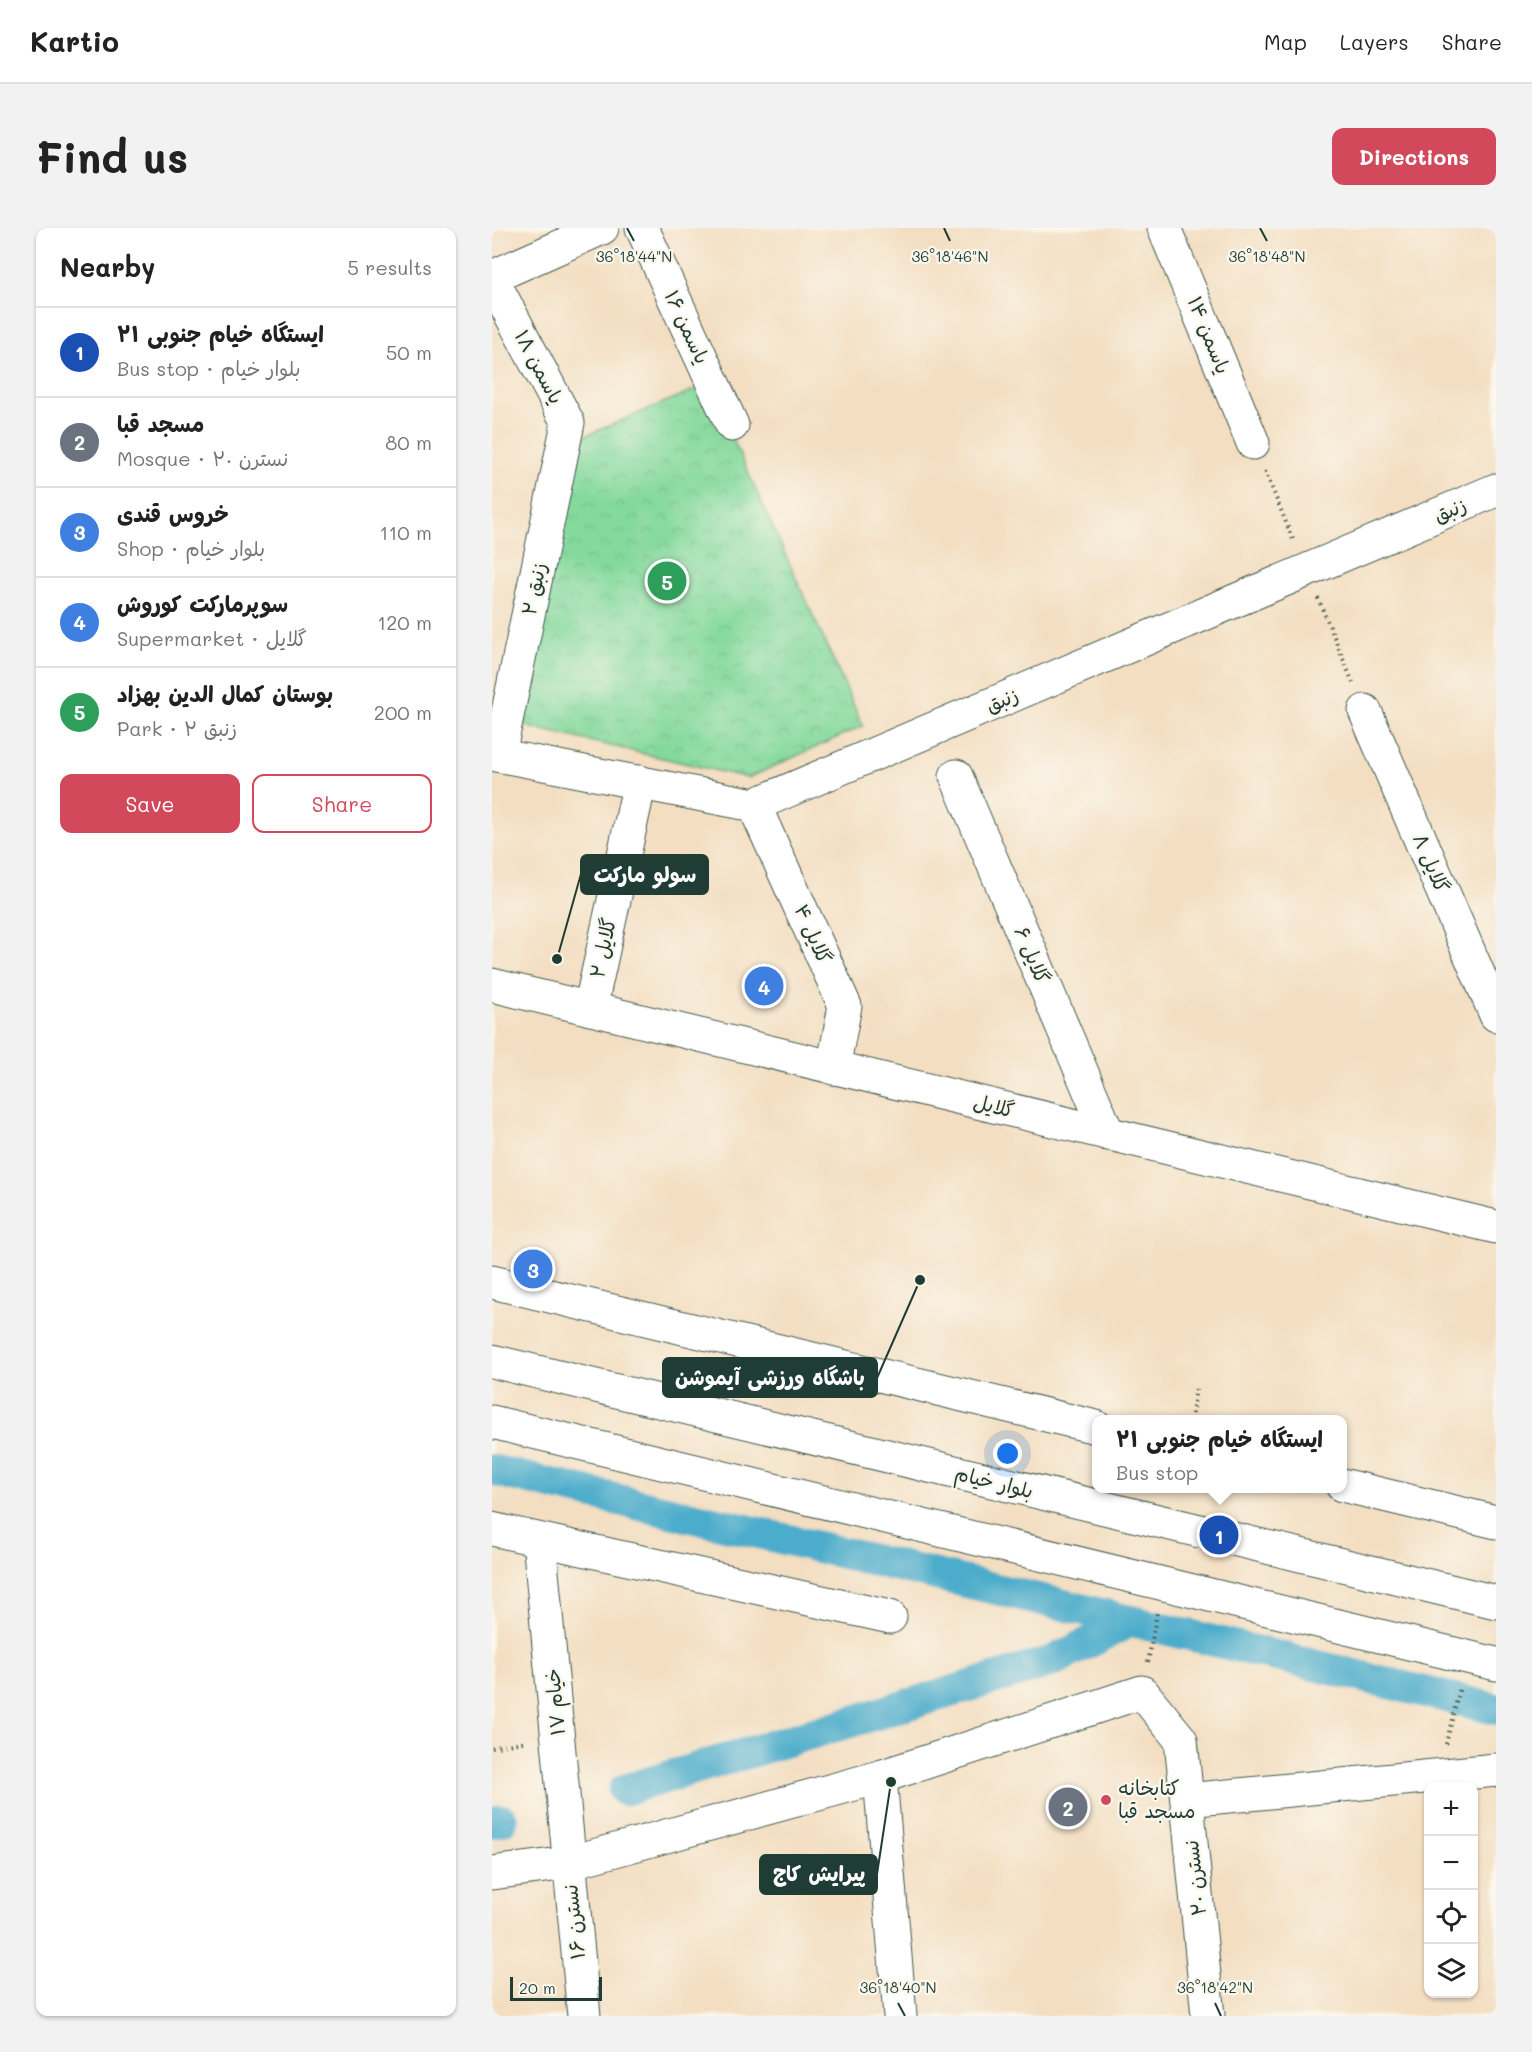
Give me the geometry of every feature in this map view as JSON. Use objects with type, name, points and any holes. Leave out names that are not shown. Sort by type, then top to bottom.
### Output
[{"type":"street","points":[[492,278],[602,228]]},
{"type":"street","name":"یاسمن ۱۶","points":[[642,228],[732,425]]},
{"type":"street","name":"یاسمن ۱۴","points":[[1164,228],[1253,443]]},
{"type":"street","name":"یاسمن ۱۸","points":[[492,278],[568,423]]},
{"type":"street","name":"زنبق ۲","points":[[496,755],[568,423]]},
{"type":"street","name":"زنبق","points":[[754,805],[1496,490]]},
{"type":"street","name":"گلایل ۸","points":[[1365,711],[1496,1015]]},
{"type":"street","points":[[496,755],[754,805]]},
{"type":"street","name":"گلایل ۶","points":[[956,776],[1108,1134]]},
{"type":"street","name":"گلایل ۲","points":[[590,1009],[640,782]]},
{"type":"street","name":"گلایل ۴","points":[[754,805],[845,1006],[833,1068]]},
{"type":"street","name":"گلایل","points":[[492,985],[1496,1227]]},
{"type":"street","points":[[492,1282],[1092,1425]]},
{"type":"street","name":"بلوار خیام","points":[[492,1361],[1496,1602]]},
{"type":"street","points":[[492,1422],[1482,1661]]},
{"type":"street","points":[[1347,1486],[1496,1522]]},
{"type":"street","points":[[492,1529],[890,1617]]},
{"type":"street","name":"خیام ۱۷","points":[[540,1540],[568,1863]]},
{"type":"street","points":[[492,1873],[568,1863],[880,1776],[1142,1692]]},
{"type":"street","name":"نسترن ۲۰","points":[[1142,1692],[1181,1740],[1208,2016]]},
{"type":"street","points":[[1187,1800],[1496,1770]]},
{"type":"street","points":[[880,1776],[900,2016]]},
{"type":"street","name":"نسترن ۱۶","points":[[568,1863],[584,2016]]},
{"type":"path","points":[[1192,1415],[1196,1389]]},
{"type":"path","points":[[1142,1692],[1160,1602]]},
{"type":"path","points":[[1438,1775],[1482,1661]]},
{"type":"green space","points":[[708,384],[863,726],[748,778],[499,720],[573,441]]},
{"type":"waterway","points":[[492,1470],[1496,1709]]},
{"type":"waterway","points":[[624,1790],[1053,1661],[1131,1621]]},
{"type":"waterway","points":[[492,1822],[502,1820]]},
{"type":"place","name":"بوستان کمال الدین بهزاد","points":[[667,581]]},
{"type":"place","name":"سولو مارکت","points":[[557,959]]},
{"type":"place","name":"سوپرمارکت کوروش","points":[[764,986]]},
{"type":"place","name":"خروس قندی","points":[[533,1269]]},
{"type":"place","name":"باشگاه ورزشی آیموشن","points":[[920,1280]]},
{"type":"place","name":"ایستگاه خیام جنوبی ۲۱","points":[[1219,1535]]},
{"type":"place","name":"پیرایش کاج","points":[[891,1782]]},
{"type":"place","name":"کتابخانه مسجد قبا","points":[[1106,1800]]},
{"type":"place","name":"مسجد قبا","points":[[1068,1807]]}]
